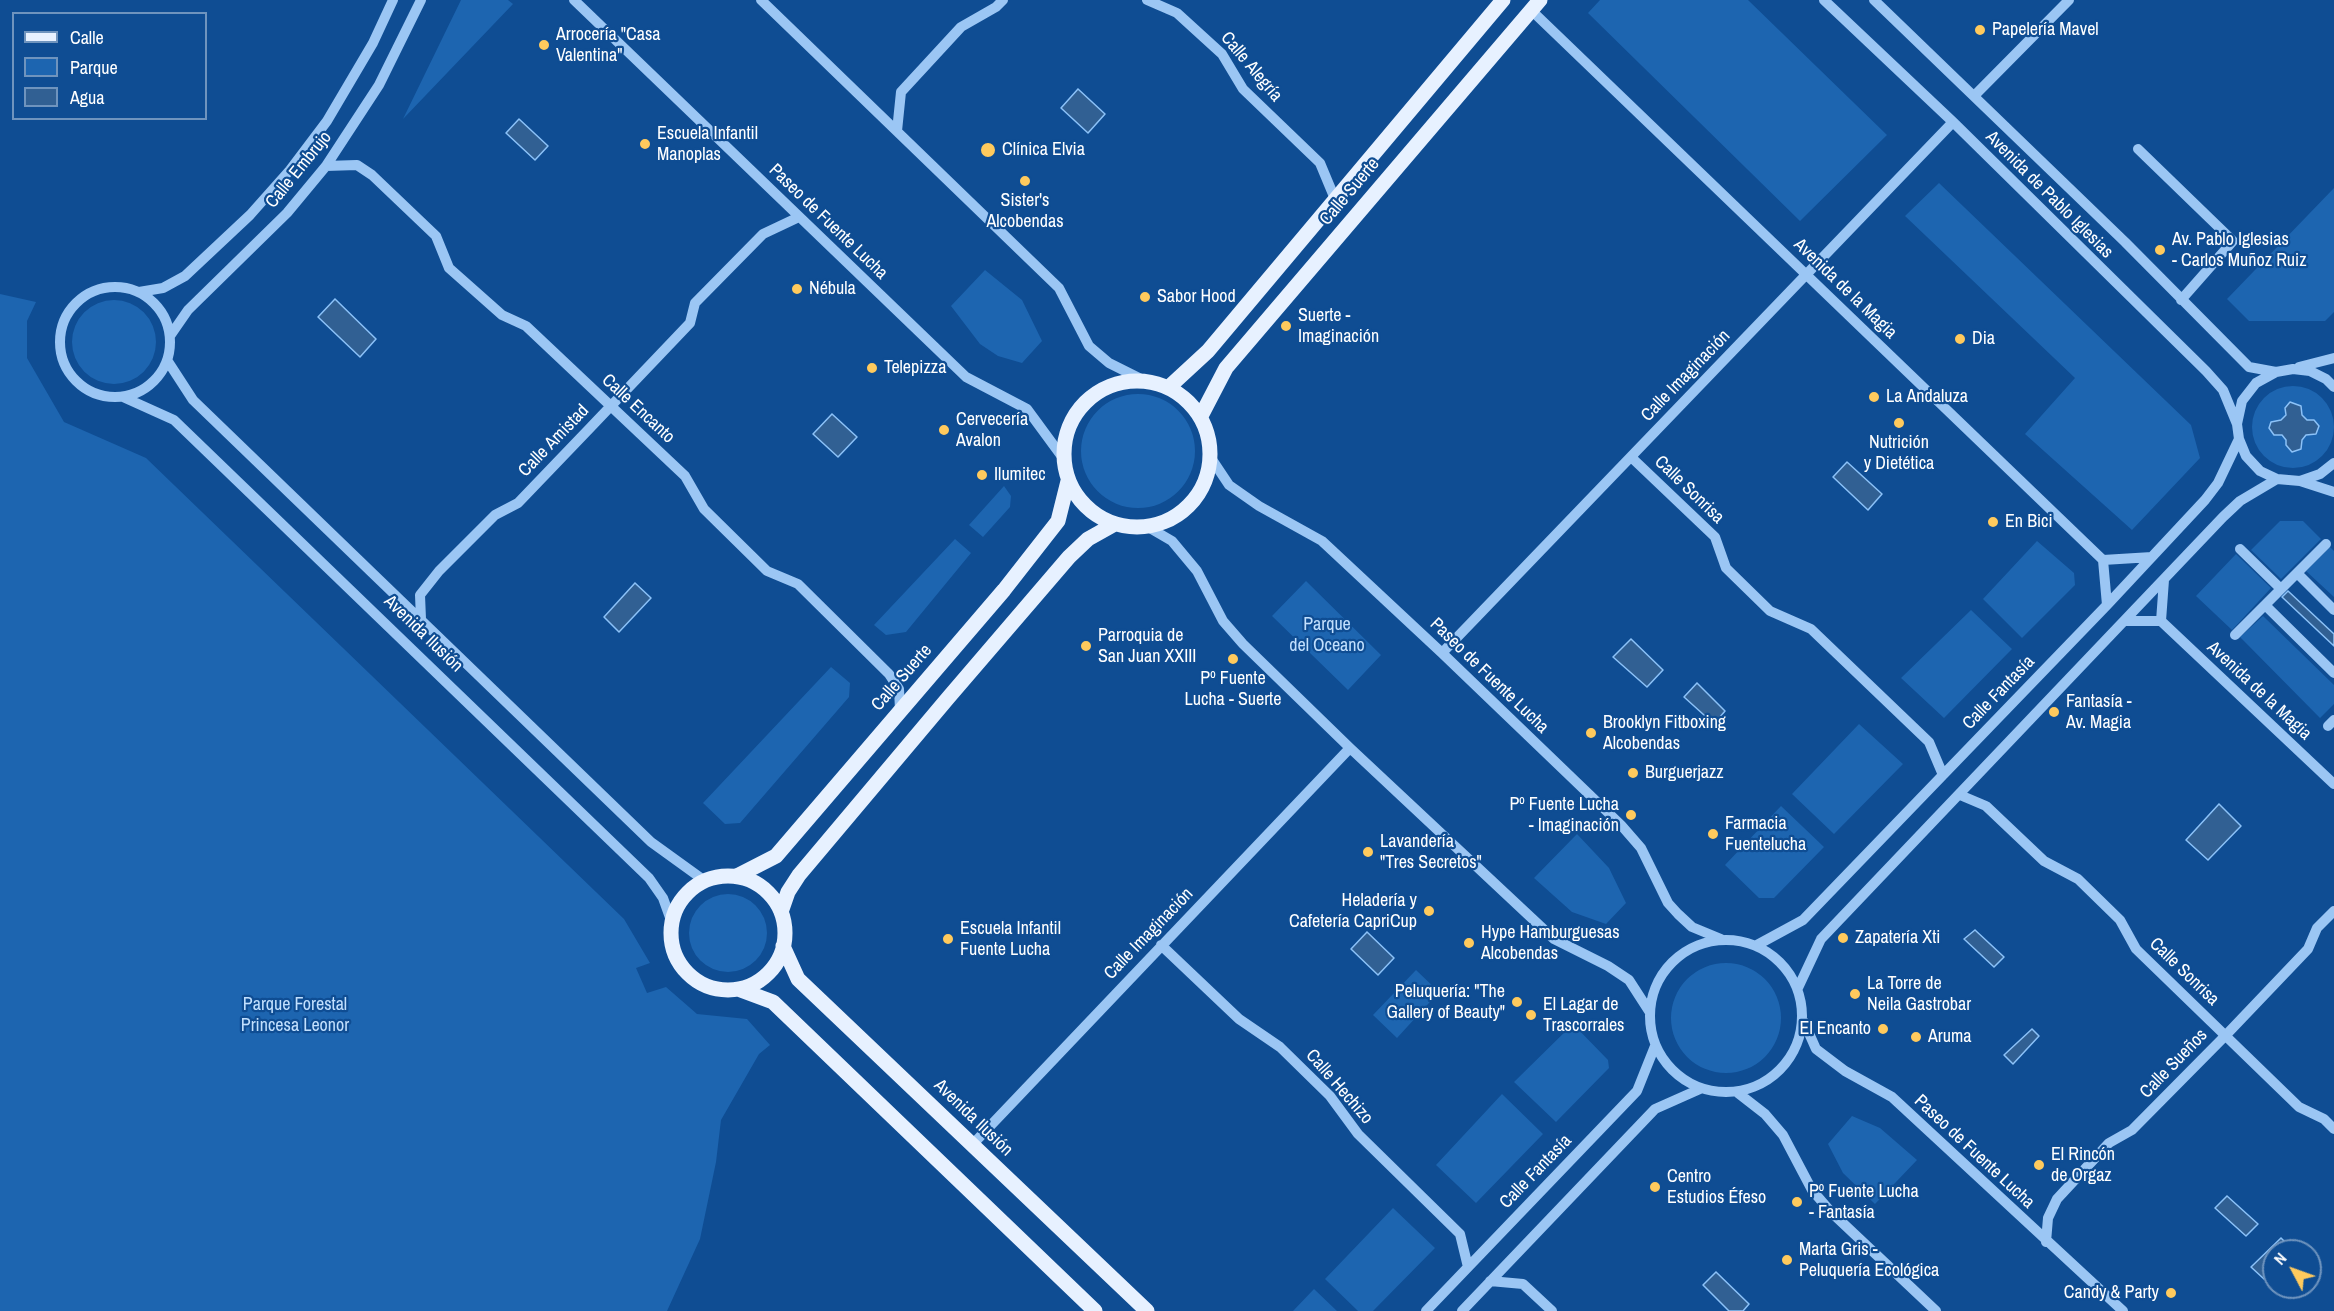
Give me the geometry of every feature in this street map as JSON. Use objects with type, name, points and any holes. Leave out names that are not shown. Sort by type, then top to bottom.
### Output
[{"type":"main road","name":"Calle Suerte","points":[[1169,387],[1208,351],[1503,0]]},
{"type":"main road","name":"Calle Suerte","points":[[1201,416],[1226,368],[1536,5]]},
{"type":"main road","points":[[1143,380],[1169,387],[1188,399],[1201,416],[1209,437],[1211,458],[1202,491],[1179,515],[1148,527],[1113,525],[1089,510],[1077,497],[1068,481],[1063,458],[1068,428],[1085,401],[1112,384],[1143,380]]},
{"type":"main road","name":"Calle Suerte","points":[[737,876],[776,856],[1046,538],[1058,521],[1068,481]]},
{"type":"main road","points":[[781,912],[788,892],[799,875],[1069,557],[1088,539],[1113,525]]},
{"type":"main road","points":[[737,876],[756,883],[771,895],[781,912],[785,929],[783,946],[777,962],[767,975],[753,984],[738,989],[719,989],[702,984],[687,973],[677,959],[672,941],[672,923],[675,913],[687,894],[705,880],[737,876]]},
{"type":"main road","name":"Avenida Ilusión","points":[[783,946],[798,980],[1147,1311]]},
{"type":"main road","points":[[738,989],[773,1002],[1095,1311]]},
{"type":"street","name":"Calle Embrujo","points":[[139,292],[163,288],[185,276],[250,215],[290,170],[327,121],[373,43],[393,0]]},
{"type":"street","name":"Calle Embrujo","points":[[170,336],[188,310],[287,213],[326,166],[379,85],[421,0]]},
{"type":"street","name":"Paseo de Fuente Lucha","points":[[574,0],[966,377],[1027,409],[1063,458]]},
{"type":"street","points":[[761,0],[1059,288],[1089,346],[1109,363],[1143,380]]},
{"type":"street","points":[[897,131],[901,92],[962,27],[996,7],[1003,0]]},
{"type":"street","name":"Calle Alegría","points":[[1147,0],[1177,13],[1222,54],[1243,89],[1320,163],[1335,200]]},
{"type":"street","name":"Avenida de Pablo Iglesias","points":[[1824,0],[1953,122],[2206,371],[2223,390],[2237,424]]},
{"type":"street","name":"Avenida de Pablo Iglesias","points":[[1874,0],[2249,367],[2276,372]]},
{"type":"street","points":[[1974,96],[2069,0]]},
{"type":"street","name":"Avenida de la Magia","points":[[1536,5],[1807,274],[2103,560]]},
{"type":"street","name":"Calle Imaginación","points":[[1442,653],[1953,122]]},
{"type":"street","points":[[2138,149],[2233,241],[2181,300]]},
{"type":"street","name":"Calle Encanto","points":[[326,166],[357,165],[372,175],[436,236],[449,268],[502,315],[526,326],[685,476],[704,509],[767,571],[798,584],[889,674],[899,689],[900,710]]},
{"type":"street","name":"Calle Amistad","points":[[421,619],[420,595],[439,571],[495,515],[518,503],[690,323],[695,303],[763,234],[799,217]]},
{"type":"street","points":[[121,287],[139,292],[154,303],[165,318],[170,336],[167,360],[150,385],[123,397],[104,397],[86,390],[72,378],[62,362],[62,325],[71,308],[85,295],[102,288],[121,287]]},
{"type":"street","points":[[2334,358],[2276,372],[2256,383],[2242,401],[2237,424],[2239,438],[2246,456],[2260,471],[2277,479],[2300,481],[2334,492]]},
{"type":"street","name":"Avenida Ilusión","points":[[167,360],[193,400],[651,842],[705,880]]},
{"type":"street","points":[[2293,369],[2310,371],[2334,387]]},
{"type":"street","name":"Avenida Ilusión","points":[[123,397],[174,420],[649,878],[663,898],[672,923]]},
{"type":"street","name":"Calle Fantasía","points":[[1757,945],[1803,920],[2107,605],[2205,501],[2239,438]]},
{"type":"street","name":"Calle Sonrisa","points":[[1631,457],[1715,537],[1726,568],[1770,611],[1811,629],[1929,742],[1943,775]]},
{"type":"street","name":"Paseo de Fuente Lucha","points":[[1211,458],[1228,485],[1259,506],[1322,541],[1442,653],[1621,825],[1641,848],[1668,903],[1678,914],[1692,927],[1721,939]]},
{"type":"street","points":[[2300,481],[2320,474],[2334,463]]},
{"type":"street","points":[[1798,988],[1821,939],[2240,501],[2277,479]]},
{"type":"street","points":[[1148,527],[1172,541],[1197,571],[1223,621],[1243,644],[1350,748],[1554,939],[1608,966],[1629,980],[1649,1011],[1655,1046],[1666,1064],[1680,1078],[1700,1089],[1719,1093],[1738,1093],[1768,1081],[1792,1056],[1804,1022],[1798,988],[1784,964],[1757,945],[1740,940],[1721,939],[1693,947],[1670,964],[1656,986],[1649,1011]]},
{"type":"street","points":[[2235,635],[2326,544]]},
{"type":"street","points":[[2240,549],[2281,589]]},
{"type":"street","points":[[2107,605],[2103,560],[2152,557]]},
{"type":"street","points":[[2296,573],[2334,610]]},
{"type":"street","points":[[2125,621],[2160,621],[2164,580]]},
{"type":"street","points":[[2265,605],[2334,672]]},
{"type":"street","name":"Avenida de la Magia","points":[[2160,621],[2334,784]]},
{"type":"street","name":"Calle Imaginación","points":[[973,1144],[1350,748]]},
{"type":"street","name":"Calle Sonrisa","points":[[1960,795],[1986,806],[2044,861],[2078,879],[2120,921],[2136,949],[2299,1107],[2324,1119],[2334,1129]]},
{"type":"street","name":"Calle Sueños","points":[[2046,1242],[2048,1218],[2057,1199],[2109,1143],[2132,1130],[2226,1035],[2308,949],[2317,928],[2334,910]]},
{"type":"street","name":"Calle Hechizo","points":[[1161,945],[1239,1019],[1280,1047],[1330,1096],[1358,1134],[1460,1234],[1468,1267]]},
{"type":"street","name":"Paseo de Fuente Lucha","points":[[1804,1022],[1816,1049],[1845,1071],[1892,1097],[2123,1311]]},
{"type":"street","name":"Calle Fantasía","points":[[1426,1311],[1636,1091],[1655,1046]]},
{"type":"street","points":[[1462,1311],[1655,1108],[1700,1089]]},
{"type":"street","points":[[1738,1093],[1765,1114],[1783,1135],[1812,1190],[1831,1212],[1936,1311]]},
{"type":"street","points":[[1490,1281],[1523,1284],[1552,1311]]},
{"type":"green space","points":[[461,0],[508,0],[513,4],[403,119]]},
{"type":"green space","points":[[1600,0],[1748,0],[1887,135],[1800,221],[1588,13]]},
{"type":"green space","points":[[1939,183],[2191,425],[2200,458],[2132,530],[2025,434],[2075,378],[1905,216]]},
{"type":"green space","points":[[2334,188],[2334,312],[2325,321],[2249,321],[2227,299]]},
{"type":"green space","points":[[985,270],[1022,300],[1042,341],[1022,363],[998,356],[980,344],[951,306]]},
{"type":"green space","name":"Parque Forestal Princesa Leonor","points":[[0,294],[36,302],[27,321],[27,358],[64,422],[146,458],[624,919],[650,963],[636,968],[647,993],[666,987],[697,1014],[747,1019],[770,1045],[759,1054],[721,1120],[716,1162],[700,1239],[667,1311],[0,1311]]},
{"type":"green space","points":[[114,300],[130,303],[144,312],[153,326],[156,342],[153,358],[144,372],[130,381],[114,384],[98,381],[84,372],[75,358],[72,342],[75,326],[84,312],[98,303]]},
{"type":"green space","points":[[2293,386],[2309,389],[2322,398],[2331,411],[2334,427],[2331,443],[2322,456],[2309,465],[2293,468],[2277,465],[2264,456],[2255,443],[2252,427],[2255,411],[2264,398],[2277,389]]},
{"type":"green space","points":[[1138,394],[1160,399],[1178,411],[1190,429],[1195,451],[1190,473],[1178,491],[1160,503],[1138,508],[1116,503],[1098,491],[1086,473],[1081,451],[1086,429],[1098,411],[1116,399]]},
{"type":"green space","points":[[1004,486],[1011,496],[1010,507],[983,537],[969,525]]},
{"type":"green space","points":[[2280,521],[2303,521],[2321,539],[2281,579],[2251,550]]},
{"type":"green space","points":[[955,539],[971,553],[906,632],[886,635],[874,625]]},
{"type":"green space","points":[[2037,541],[2074,573],[2075,585],[2022,638],[1983,599]]},
{"type":"green space","points":[[2330,547],[2334,551],[2334,597],[2306,571]]},
{"type":"green space","points":[[2236,554],[2271,588],[2232,630],[2196,596]]},
{"type":"green space","name":"Parque del Oceano","points":[[1306,581],[1381,655],[1348,690],[1272,616]]},
{"type":"green space","points":[[1971,610],[2012,649],[1944,718],[1901,678]]},
{"type":"green space","points":[[2263,616],[2334,685],[2334,704],[2320,718],[2240,637]]},
{"type":"green space","points":[[831,667],[850,683],[849,697],[740,823],[725,824],[703,803]]},
{"type":"green space","points":[[1859,724],[1903,764],[1834,834],[1792,794]]},
{"type":"green space","points":[[1781,806],[1824,847],[1774,898],[1759,898],[1725,865]]},
{"type":"green space","points":[[1577,834],[1609,868],[1626,903],[1606,924],[1572,912],[1534,878]]},
{"type":"green space","points":[[728,894],[743,897],[756,905],[764,918],[767,933],[764,948],[756,961],[743,969],[728,972],[713,969],[700,961],[692,948],[689,933],[692,918],[700,905],[713,897]]},
{"type":"green space","points":[[1726,963],[1747,967],[1765,979],[1777,997],[1781,1018],[1777,1039],[1765,1057],[1747,1069],[1726,1073],[1705,1069],[1687,1057],[1675,1039],[1671,1018],[1675,997],[1687,979],[1705,967]]},
{"type":"green space","points":[[1416,970],[1439,992],[1397,1038],[1373,1015]]},
{"type":"green space","points":[[1573,1024],[1608,1060],[1609,1068],[1556,1122],[1514,1082]]},
{"type":"green space","points":[[1502,1094],[1543,1134],[1476,1203],[1436,1165]]},
{"type":"green space","points":[[1852,1116],[1880,1128],[1917,1160],[1875,1204],[1843,1173],[1828,1144]]},
{"type":"green space","points":[[1393,1208],[1435,1248],[1373,1311],[1358,1311],[1325,1279]]},
{"type":"green space","points":[[1314,1289],[1337,1311],[1293,1311]]},
{"type":"water","points":[[1078,89],[1105,114],[1088,133],[1061,108]]},
{"type":"water","points":[[519,119],[548,146],[535,160],[506,133]]},
{"type":"water","points":[[335,299],[376,339],[360,357],[318,317]]},
{"type":"water","points":[[2290,402],[2301,406],[2302,415],[2307,420],[2314,420],[2319,426],[2316,434],[2306,435],[2302,440],[2301,449],[2292,452],[2282,435],[2274,435],[2269,428],[2271,422],[2281,420],[2286,415],[2285,408]]},
{"type":"water","points":[[832,414],[857,437],[838,457],[813,434]]},
{"type":"water","points":[[1847,462],[1882,494],[1868,510],[1833,477]]},
{"type":"water","points":[[635,583],[651,598],[619,632],[604,617]]},
{"type":"water","points":[[2288,591],[2334,634],[2334,646],[2282,597]]},
{"type":"water","points":[[1631,639],[1663,670],[1647,687],[1613,657]]},
{"type":"water","points":[[1697,683],[1725,711],[1714,724],[1684,697]]},
{"type":"water","points":[[2219,804],[2241,826],[2208,860],[2186,840]]},
{"type":"water","points":[[1975,930],[2004,957],[1994,967],[1964,939]]},
{"type":"water","points":[[1367,932],[1394,958],[1378,975],[1351,949]]},
{"type":"water","points":[[2032,1029],[2039,1036],[2013,1064],[2004,1055]]},
{"type":"water","points":[[2227,1196],[2258,1224],[2246,1236],[2215,1208]]},
{"type":"water","points":[[2262,1256],[2262,1277],[2251,1267]]},
{"type":"water","points":[[1716,1272],[1749,1304],[1743,1311],[1729,1311],[1703,1285]]},
{"type":"place","name":"Papelería Mavel","points":[[1980,30]]},
{"type":"place","name":"Arrocería \"Casa Valentina\"","points":[[544,45]]},
{"type":"place","name":"Escuela Infantil Manoplas","points":[[645,144]]},
{"type":"place","name":"Clínica Elvia","points":[[988,150]]},
{"type":"place","name":"Sister's Alcobendas","points":[[1025,181]]},
{"type":"place","name":"Av. Pablo Iglesias - Carlos Muñoz Ruiz","points":[[2160,250]]},
{"type":"place","name":"Nébula","points":[[797,289]]},
{"type":"place","name":"Sabor Hood","points":[[1145,297]]},
{"type":"place","name":"Suerte - Imaginación","points":[[1286,326]]},
{"type":"place","name":"Dia","points":[[1960,339]]},
{"type":"place","name":"Telepizza","points":[[872,368]]},
{"type":"place","name":"La Andaluza","points":[[1874,397]]},
{"type":"place","name":"Nutrición y Dietética","points":[[1899,423]]},
{"type":"place","name":"Cervecería Avalon","points":[[944,430]]},
{"type":"place","name":"Ilumitec","points":[[982,475]]},
{"type":"place","name":"En Bici","points":[[1993,522]]},
{"type":"place","name":"Parroquia de San Juan XXIII","points":[[1086,646]]},
{"type":"place","name":"Pº Fuente Lucha - Suerte","points":[[1233,659]]},
{"type":"place","name":"Fantasía - Av. Magia","points":[[2054,712]]},
{"type":"place","name":"Brooklyn Fitboxing Alcobendas","points":[[1591,733]]},
{"type":"place","name":"Burguerjazz","points":[[1633,773]]},
{"type":"place","name":"Pº Fuente Lucha - Imaginación","points":[[1631,815]]},
{"type":"place","name":"Farmacia Fuentelucha","points":[[1713,834]]},
{"type":"place","name":"Lavandería \"Tres Secretos\"","points":[[1368,852]]},
{"type":"place","name":"Heladería y Cafetería CapriCup","points":[[1429,911]]},
{"type":"place","name":"Zapatería Xti","points":[[1843,938]]},
{"type":"place","name":"Escuela Infantil Fuente Lucha","points":[[948,939]]},
{"type":"place","name":"Hype Hamburguesas Alcobendas","points":[[1469,943]]},
{"type":"place","name":"La Torre de Neila Gastrobar","points":[[1855,994]]},
{"type":"place","name":"Peluquería: \"The Gallery of Beauty\"","points":[[1517,1002]]},
{"type":"place","name":"El Lagar de Trascorrales","points":[[1531,1015]]},
{"type":"place","name":"El Encanto","points":[[1883,1029]]},
{"type":"place","name":"Aruma","points":[[1916,1037]]},
{"type":"place","name":"El Rincón de Orgaz","points":[[2039,1165]]},
{"type":"place","name":"Centro Estudios Éfeso","points":[[1655,1187]]},
{"type":"place","name":"Pº Fuente Lucha - Fantasía","points":[[1797,1202]]},
{"type":"place","name":"Marta Gris - Peluquería Ecológica","points":[[1787,1260]]},
{"type":"place","name":"Candy & Party","points":[[2171,1293]]}]
